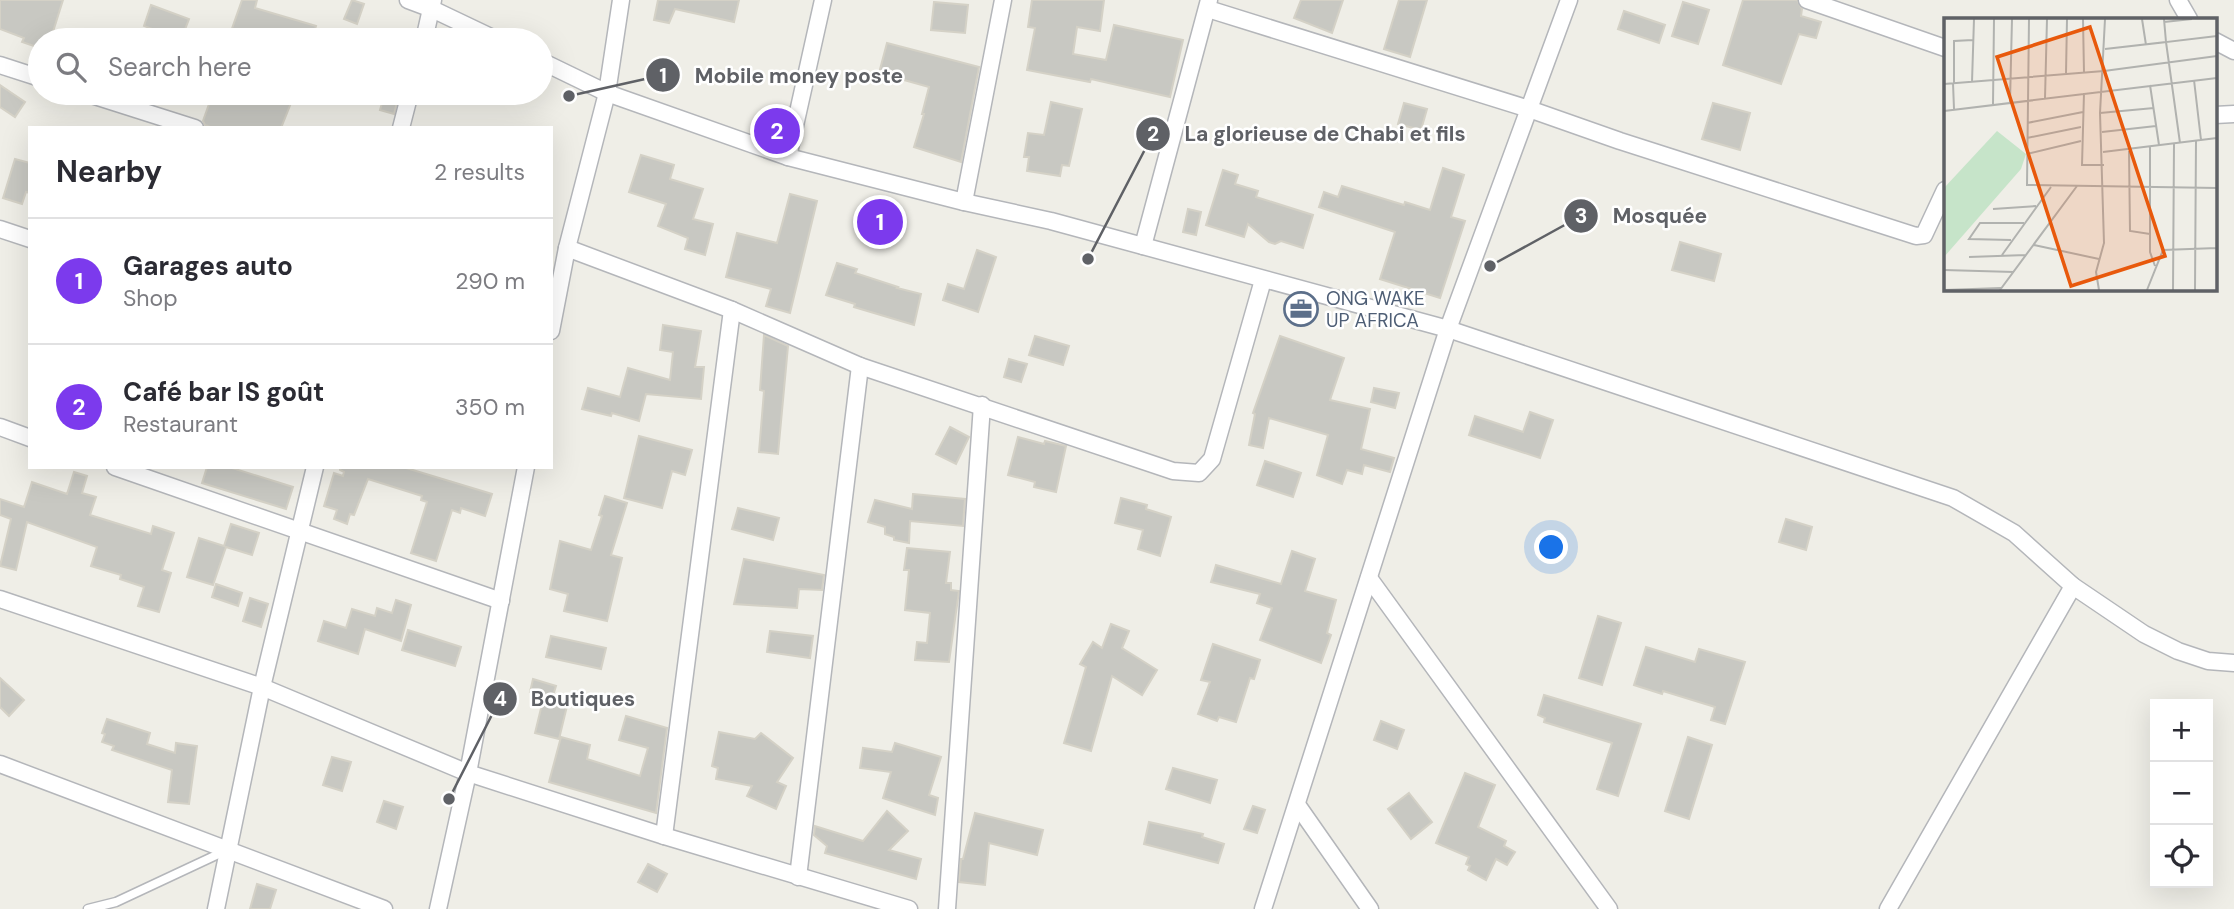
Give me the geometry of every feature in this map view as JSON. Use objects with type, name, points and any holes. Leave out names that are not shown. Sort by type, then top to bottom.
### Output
[{"type":"street","points":[[408,0],[433,4],[476,28]]},
{"type":"street","points":[[553,321],[567,248],[607,93],[621,0]]},
{"type":"street","points":[[788,157],[822,0]]},
{"type":"street","points":[[964,202],[1003,0]]},
{"type":"street","points":[[1263,909],[1448,330],[1569,0]]},
{"type":"street","points":[[1807,0],[1944,48]]},
{"type":"street","points":[[2178,0],[2188,18]]},
{"type":"street","points":[[427,28],[433,4]]},
{"type":"street","points":[[1143,246],[1208,4],[1916,236],[1924,235],[1944,192]]},
{"type":"street","points":[[2216,42],[2234,51]]},
{"type":"street","points":[[0,65],[28,74]]},
{"type":"street","points":[[553,67],[607,93],[788,157],[964,202],[1051,221],[1448,330],[1952,498],[2014,533],[2073,586],[2144,634],[2178,651],[2208,661],[2234,663]]},
{"type":"street","points":[[123,105],[189,126]]},
{"type":"street","points":[[402,126],[407,105]]},
{"type":"street","points":[[2216,115],[2234,114]]},
{"type":"street","points":[[0,229],[28,238]]},
{"type":"street","points":[[567,248],[732,310],[860,366],[1173,471],[1199,473],[1212,459],[1263,280]]},
{"type":"street","points":[[664,836],[732,310]]},
{"type":"street","points":[[798,877],[860,366]]},
{"type":"street","points":[[947,909],[982,405]]},
{"type":"street","points":[[0,427],[28,437]]},
{"type":"street","points":[[121,469],[500,601]]},
{"type":"street","points":[[216,909],[262,687],[314,469]]},
{"type":"street","points":[[438,909],[468,773],[526,469]]},
{"type":"street","points":[[1369,578],[1609,909]]},
{"type":"street","points":[[1888,909],[2073,586]]},
{"type":"street","points":[[0,599],[262,687],[468,773],[664,836],[909,909]]},
{"type":"street","points":[[0,764],[384,909]]},
{"type":"street","points":[[1298,806],[1370,909]]},
{"type":"lane","points":[[88,909],[116,902],[228,850]]},
{"type":"building","points":[[0,0],[63,0],[54,28],[28,28],[28,44],[22,42],[24,38],[0,29]]},
{"type":"building","points":[[242,0],[257,0],[255,8],[316,26],[315,28],[232,28]]},
{"type":"building","points":[[352,0],[364,4],[357,24],[344,19]]},
{"type":"building","points":[[658,0],[739,0],[734,22],[675,9],[669,23],[654,20]]},
{"type":"building","points":[[1032,0],[1104,0],[1100,31],[1077,27],[1073,54],[1106,60],[1114,25],[1183,40],[1170,97],[1091,79],[1090,82],[1027,70],[1035,28],[1028,27]]},
{"type":"building","points":[[1301,0],[1343,0],[1332,33],[1294,18]]},
{"type":"building","points":[[1399,0],[1427,0],[1410,57],[1384,49]]},
{"type":"building","points":[[1743,0],[1797,0],[1802,9],[1801,16],[1821,22],[1816,38],[1799,34],[1781,84],[1723,65]]},
{"type":"building","points":[[934,2],[968,5],[965,33],[931,30]]},
{"type":"building","points":[[1683,2],[1709,10],[1698,44],[1672,36]]},
{"type":"building","points":[[151,5],[189,19],[186,28],[144,26]]},
{"type":"building","points":[[1624,11],[1665,25],[1659,43],[1618,29]]},
{"type":"building","points":[[887,43],[979,67],[961,162],[914,147],[929,87],[879,73]]},
{"type":"building","points":[[0,85],[25,102],[15,117],[0,107]]},
{"type":"building","points":[[1051,102],[1082,109],[1069,166],[1062,165],[1060,176],[1027,171],[1029,157],[1024,157],[1028,133],[1044,135]]},
{"type":"building","points":[[1404,103],[1427,109],[1421,130],[1398,124]]},
{"type":"building","points":[[1713,103],[1750,113],[1740,150],[1702,139]]},
{"type":"building","points":[[209,105],[290,105],[282,126],[208,126],[203,121]]},
{"type":"building","points":[[381,105],[396,105],[394,114],[380,110]]},
{"type":"building","points":[[641,155],[674,165],[670,179],[703,189],[693,219],[713,224],[705,255],[685,249],[688,238],[658,226],[666,204],[629,192]]},
{"type":"building","points":[[15,159],[28,162],[28,192],[22,204],[3,198]]},
{"type":"building","points":[[1443,168],[1464,175],[1451,217],[1465,221],[1440,298],[1380,279],[1395,232],[1319,207],[1324,192],[1338,197],[1342,186],[1430,210]]},
{"type":"building","points":[[1223,170],[1238,175],[1235,184],[1258,191],[1256,197],[1313,215],[1303,248],[1281,241],[1275,244],[1269,242],[1248,224],[1244,237],[1206,225]]},
{"type":"building","points":[[790,194],[817,201],[790,313],[766,306],[771,289],[726,277],[737,233],[777,243]]},
{"type":"building","points":[[1188,209],[1201,212],[1196,235],[1183,232]]},
{"type":"building","points":[[1680,242],[1721,254],[1714,281],[1672,270]]},
{"type":"building","points":[[977,250],[996,257],[978,312],[943,300],[948,284],[964,289]]},
{"type":"building","points":[[837,263],[857,269],[855,273],[921,294],[914,325],[854,307],[855,304],[826,295]]},
{"type":"building","points":[[663,325],[701,331],[695,367],[704,367],[701,399],[646,394],[639,421],[612,413],[611,416],[582,409],[588,388],[620,397],[628,368],[670,380],[673,352],[660,350]]},
{"type":"building","points":[[764,335],[788,346],[778,454],[759,452],[764,391],[760,390]]},
{"type":"building","points":[[1035,336],[1069,346],[1063,365],[1029,355]]},
{"type":"building","points":[[1280,336],[1344,358],[1330,400],[1370,409],[1361,449],[1394,458],[1390,472],[1364,465],[1362,474],[1347,470],[1342,484],[1317,475],[1328,435],[1269,418],[1263,448],[1249,445],[1255,414],[1253,413]]},
{"type":"building","points":[[1009,359],[1027,364],[1021,382],[1004,377]]},
{"type":"building","points":[[1374,388],[1399,393],[1395,408],[1371,402]]},
{"type":"building","points":[[1530,412],[1553,420],[1540,458],[1469,435],[1475,416],[1523,432]]},
{"type":"building","points":[[950,427],[969,437],[956,464],[936,454]]},
{"type":"building","points":[[639,436],[692,450],[685,475],[672,471],[662,508],[624,498]]},
{"type":"building","points":[[1018,437],[1066,446],[1056,492],[1034,487],[1035,482],[1008,475]]},
{"type":"building","points":[[1265,461],[1301,473],[1293,497],[1257,485]]},
{"type":"building","points":[[206,469],[235,469],[293,487],[286,509],[202,483]]},
{"type":"building","points":[[410,469],[492,494],[485,516],[461,508],[460,513],[452,510],[436,561],[411,553],[427,502],[421,500],[422,496],[368,479],[354,515],[350,514],[347,524],[334,519],[337,510],[324,506],[334,473],[343,476],[344,472],[340,470]]},
{"type":"building","points":[[74,472],[87,476],[82,493],[96,497],[90,515],[151,534],[153,526],[174,533],[162,570],[171,573],[159,612],[138,606],[144,587],[120,579],[121,575],[91,566],[97,547],[27,522],[16,570],[0,566],[11,519],[0,515],[0,499],[24,507],[32,482],[67,494]]},
{"type":"building","points":[[913,494],[965,499],[963,526],[910,521],[909,543],[894,540],[894,537],[885,534],[885,527],[868,522],[875,500],[912,509]]},
{"type":"building","points":[[605,496],[627,503],[611,555],[622,558],[607,621],[564,611],[568,594],[550,589],[560,541],[591,550],[602,516],[599,515]]},
{"type":"building","points":[[1121,498],[1147,505],[1146,509],[1171,517],[1160,556],[1138,549],[1143,530],[1115,523]]},
{"type":"building","points":[[738,508],[779,518],[773,540],[732,529]]},
{"type":"building","points":[[1786,519],[1812,527],[1806,550],[1779,542]]},
{"type":"building","points":[[231,524],[259,533],[252,555],[226,547],[213,585],[187,577],[199,538],[224,546]]},
{"type":"building","points":[[907,548],[950,552],[946,583],[951,583],[951,590],[959,591],[949,662],[915,660],[917,642],[927,643],[930,613],[905,610],[909,570],[904,570]]},
{"type":"building","points":[[1292,551],[1315,559],[1305,591],[1336,600],[1327,633],[1331,635],[1321,663],[1260,640],[1272,608],[1257,603],[1260,594],[1211,582],[1216,565],[1281,584]]},
{"type":"building","points":[[744,559],[824,575],[822,590],[799,589],[797,608],[734,604]]},
{"type":"building","points":[[216,584],[242,593],[238,606],[212,597]]},
{"type":"building","points":[[250,598],[268,604],[261,627],[243,621]]},
{"type":"building","points":[[396,600],[411,605],[401,641],[365,629],[358,654],[318,641],[324,621],[346,628],[352,609],[375,616],[377,608],[392,613]]},
{"type":"building","points":[[1598,616],[1621,623],[1602,685],[1579,678]]},
{"type":"building","points":[[1111,624],[1129,631],[1122,648],[1157,670],[1142,695],[1112,676],[1091,751],[1064,743],[1086,667],[1080,664],[1093,642],[1102,648]]},
{"type":"building","points":[[408,630],[461,647],[455,666],[402,650]]},
{"type":"building","points":[[770,631],[813,636],[810,658],[767,652]]},
{"type":"building","points":[[551,636],[606,648],[601,669],[546,657]]},
{"type":"building","points":[[1213,644],[1260,660],[1254,679],[1250,678],[1236,722],[1219,717],[1217,721],[1198,714],[1210,682],[1201,680]]},
{"type":"building","points":[[1646,647],[1695,662],[1699,649],[1745,662],[1725,724],[1711,720],[1715,707],[1634,685]]},
{"type":"building","points":[[0,678],[24,700],[9,716],[0,707]]},
{"type":"building","points":[[533,679],[556,686],[552,699],[530,692]]},
{"type":"building","points":[[1544,695],[1641,724],[1618,796],[1597,789],[1612,743],[1544,722],[1545,718],[1538,715]]},
{"type":"building","points":[[543,700],[567,706],[559,739],[535,733]]},
{"type":"building","points":[[626,716],[667,728],[656,813],[549,782],[561,737],[590,745],[587,759],[640,776],[648,748],[619,740]]},
{"type":"building","points":[[107,719],[150,733],[147,744],[175,753],[176,743],[197,746],[189,804],[168,802],[172,770],[112,750],[114,746],[102,742]]},
{"type":"building","points":[[1381,721],[1404,730],[1397,749],[1374,740]]},
{"type":"building","points":[[719,732],[755,739],[761,733],[793,758],[777,782],[786,786],[776,809],[747,796],[752,786],[716,779],[718,768],[712,766]]},
{"type":"building","points":[[1688,737],[1712,745],[1689,819],[1665,811]]},
{"type":"building","points":[[895,743],[941,757],[929,795],[938,798],[935,815],[883,798],[891,772],[860,768],[863,748],[892,752]]},
{"type":"building","points":[[332,757],[351,762],[342,791],[323,785]]},
{"type":"building","points":[[1173,768],[1217,780],[1210,803],[1166,789]]},
{"type":"building","points":[[1465,773],[1495,785],[1478,827],[1506,841],[1504,846],[1515,852],[1507,865],[1496,859],[1486,880],[1468,870],[1470,866],[1466,864],[1469,857],[1436,843]]},
{"type":"building","points":[[1409,793],[1432,822],[1411,839],[1388,809]]},
{"type":"building","points":[[384,801],[403,807],[396,829],[377,822]]},
{"type":"building","points":[[1253,806],[1265,810],[1257,833],[1244,829]]},
{"type":"building","points":[[887,811],[908,831],[889,850],[921,859],[916,879],[825,853],[827,846],[814,835],[815,826],[863,841]]},
{"type":"building","points":[[975,813],[1043,830],[1037,855],[989,843],[985,885],[959,882],[961,859]]},
{"type":"building","points":[[1149,822],[1203,834],[1202,837],[1224,844],[1218,863],[1144,844]]},
{"type":"building","points":[[648,864],[667,874],[657,892],[638,882]]},
{"type":"building","points":[[257,884],[276,890],[270,909],[250,909]]},
{"type":"place","name":"Mobile money poste","points":[[569,96]]},
{"type":"place","name":"Café bar IS goût","points":[[777,131]]},
{"type":"place","name":"Garages auto","points":[[880,222]]},
{"type":"place","name":"La glorieuse de Chabi et fils","points":[[1088,259]]},
{"type":"place","name":"Mosquée","points":[[1490,266]]},
{"type":"place","name":"ONG WAKE UP AFRICA","points":[[1301,309]]},
{"type":"place","name":"Boutiques","points":[[449,799]]}]
